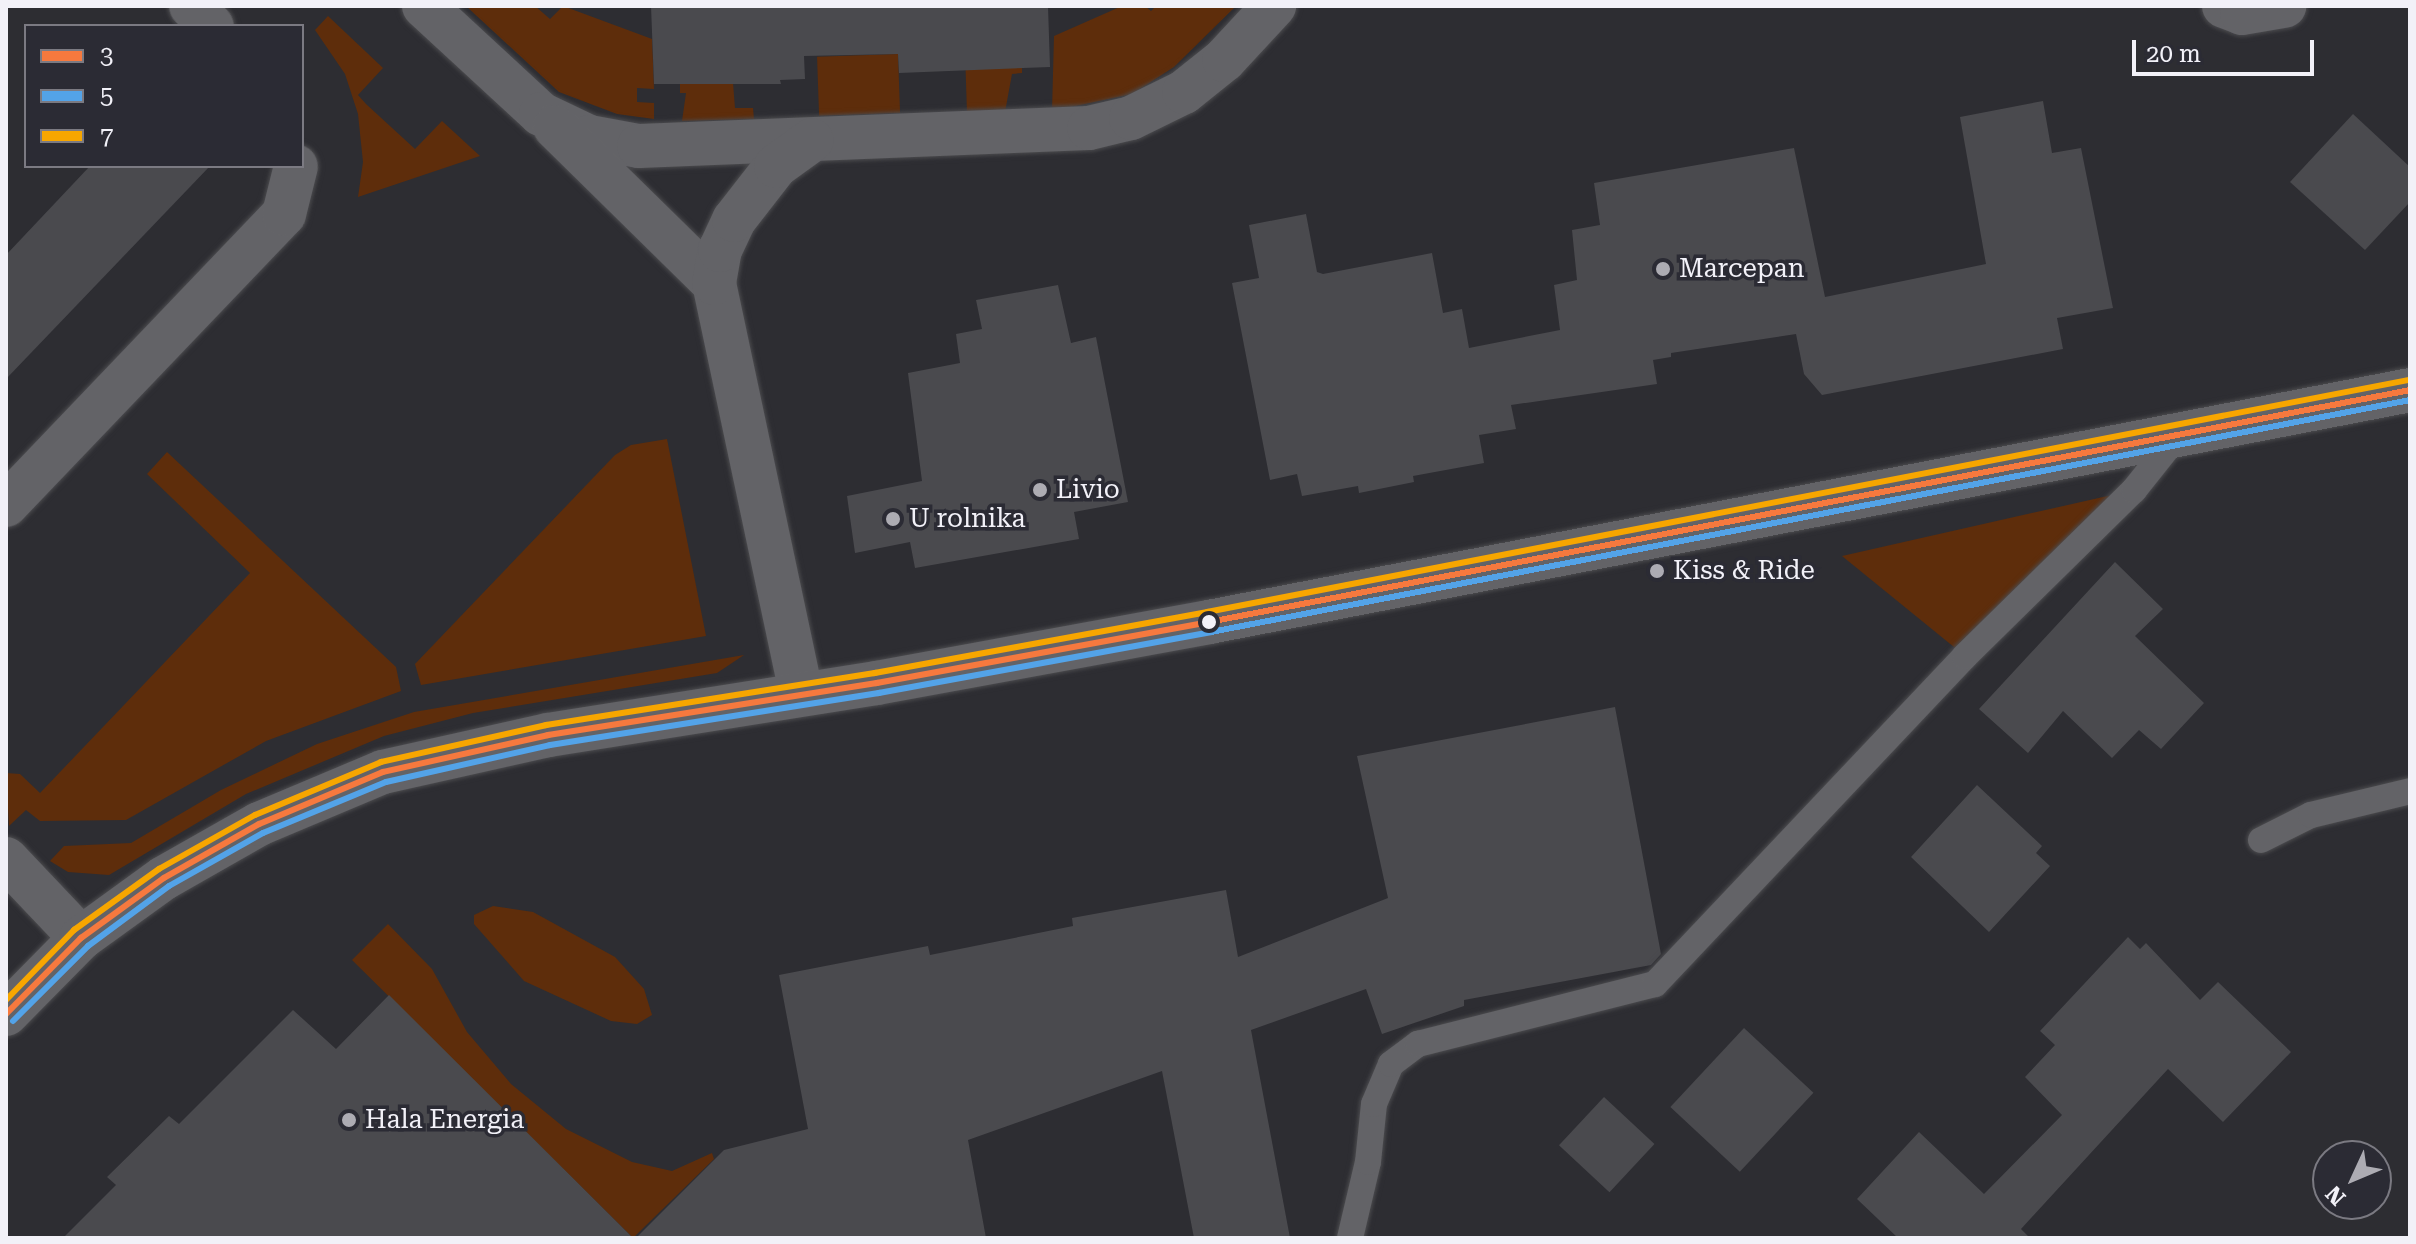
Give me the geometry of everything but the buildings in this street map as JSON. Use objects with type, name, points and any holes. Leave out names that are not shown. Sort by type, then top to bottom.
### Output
[{"type":"street","points":[[191,6],[210,24]]},
{"type":"street","points":[[424,6],[541,114],[714,283]]},
{"type":"street","points":[[541,114],[589,137],[639,146],[1089,128],[1131,118],[1184,92],[1224,60],[1274,6]]},
{"type":"street","points":[[2224,6],[2242,13],[2284,6]]},
{"type":"street","points":[[801,694],[714,283],[720,250],[734,220],[776,166],[812,140]]},
{"type":"street","points":[[6,505],[284,214],[296,168]]},
{"type":"street","points":[[6,1014],[81,938],[164,878],[259,824],[383,772],[548,735],[1209,622],[2410,390]]},
{"type":"street","points":[[6,859],[81,938]]},
{"type":"lane","points":[[1350,1238],[1368,1162],[1374,1104],[1391,1064],[1418,1044],[1655,984],[1965,656],[2134,490],[2177,436]]},
{"type":"lane","points":[[2261,840],[2311,815],[2410,791]]},
{"type":"shaded area","points":[[466,6],[535,6],[550,19],[563,6],[652,39],[654,89],[637,88],[637,102],[654,103],[654,119],[617,114],[559,92]]},
{"type":"shaded area","points":[[1122,6],[1145,6],[1151,11],[1156,6],[1236,6],[1174,67],[1132,94],[1052,111],[1054,36]]},
{"type":"shaded area","points":[[328,16],[383,68],[358,95],[366,104],[415,149],[442,121],[480,156],[358,197],[363,162],[358,114],[345,74],[315,30]]},
{"type":"shaded area","points":[[1022,51],[1022,73],[1012,74],[1005,112],[967,113],[965,52]]},
{"type":"shaded area","points":[[898,54],[900,113],[819,116],[817,57]]},
{"type":"shaded area","points":[[680,58],[733,83],[735,108],[753,108],[754,119],[682,121],[686,93],[680,93]]},
{"type":"shaded area","points":[[667,439],[706,636],[421,685],[415,664],[615,455],[631,445]]},
{"type":"shaded area","points":[[167,452],[396,667],[401,691],[266,741],[126,820],[40,821],[26,810],[9,826],[6,773],[20,774],[40,793],[250,573],[147,474]]},
{"type":"shaded area","points":[[2134,490],[1965,656],[1842,556]]},
{"type":"shaded area","points":[[744,655],[717,673],[473,713],[384,736],[246,794],[109,875],[68,872],[50,861],[64,846],[131,843],[221,790],[317,744],[414,712]]},
{"type":"shaded area","points":[[493,906],[533,912],[615,957],[644,989],[652,1015],[637,1024],[611,1021],[524,981],[474,924],[474,915]]},
{"type":"shaded area","points":[[388,924],[432,969],[467,1032],[511,1084],[566,1129],[632,1162],[672,1171],[712,1153],[714,1159],[633,1238],[352,960]]},
{"type":"transit line","name":"7","points":[[6,1000],[74,930],[159,869],[255,815],[381,762],[546,725],[875,673],[1207,612],[2408,380]]},
{"type":"transit line","name":"3","points":[[6,1014],[81,938],[164,878],[259,824],[383,772],[548,735],[877,683],[1209,622],[2410,390]]},
{"type":"transit line","name":"5","points":[[13,1021],[88,946],[169,886],[263,833],[386,782],[550,745],[879,693],[1211,632],[2410,400]]},
{"type":"place","name":"Marcepan","points":[[1663,269]]},
{"type":"place","name":"Livio","points":[[1040,490]]},
{"type":"place","name":"U rolnika","points":[[893,519]]},
{"type":"place","name":"Kiss & Ride","points":[[1657,571]]},
{"type":"place","name":"Hala Energia","points":[[349,1120]]}]
